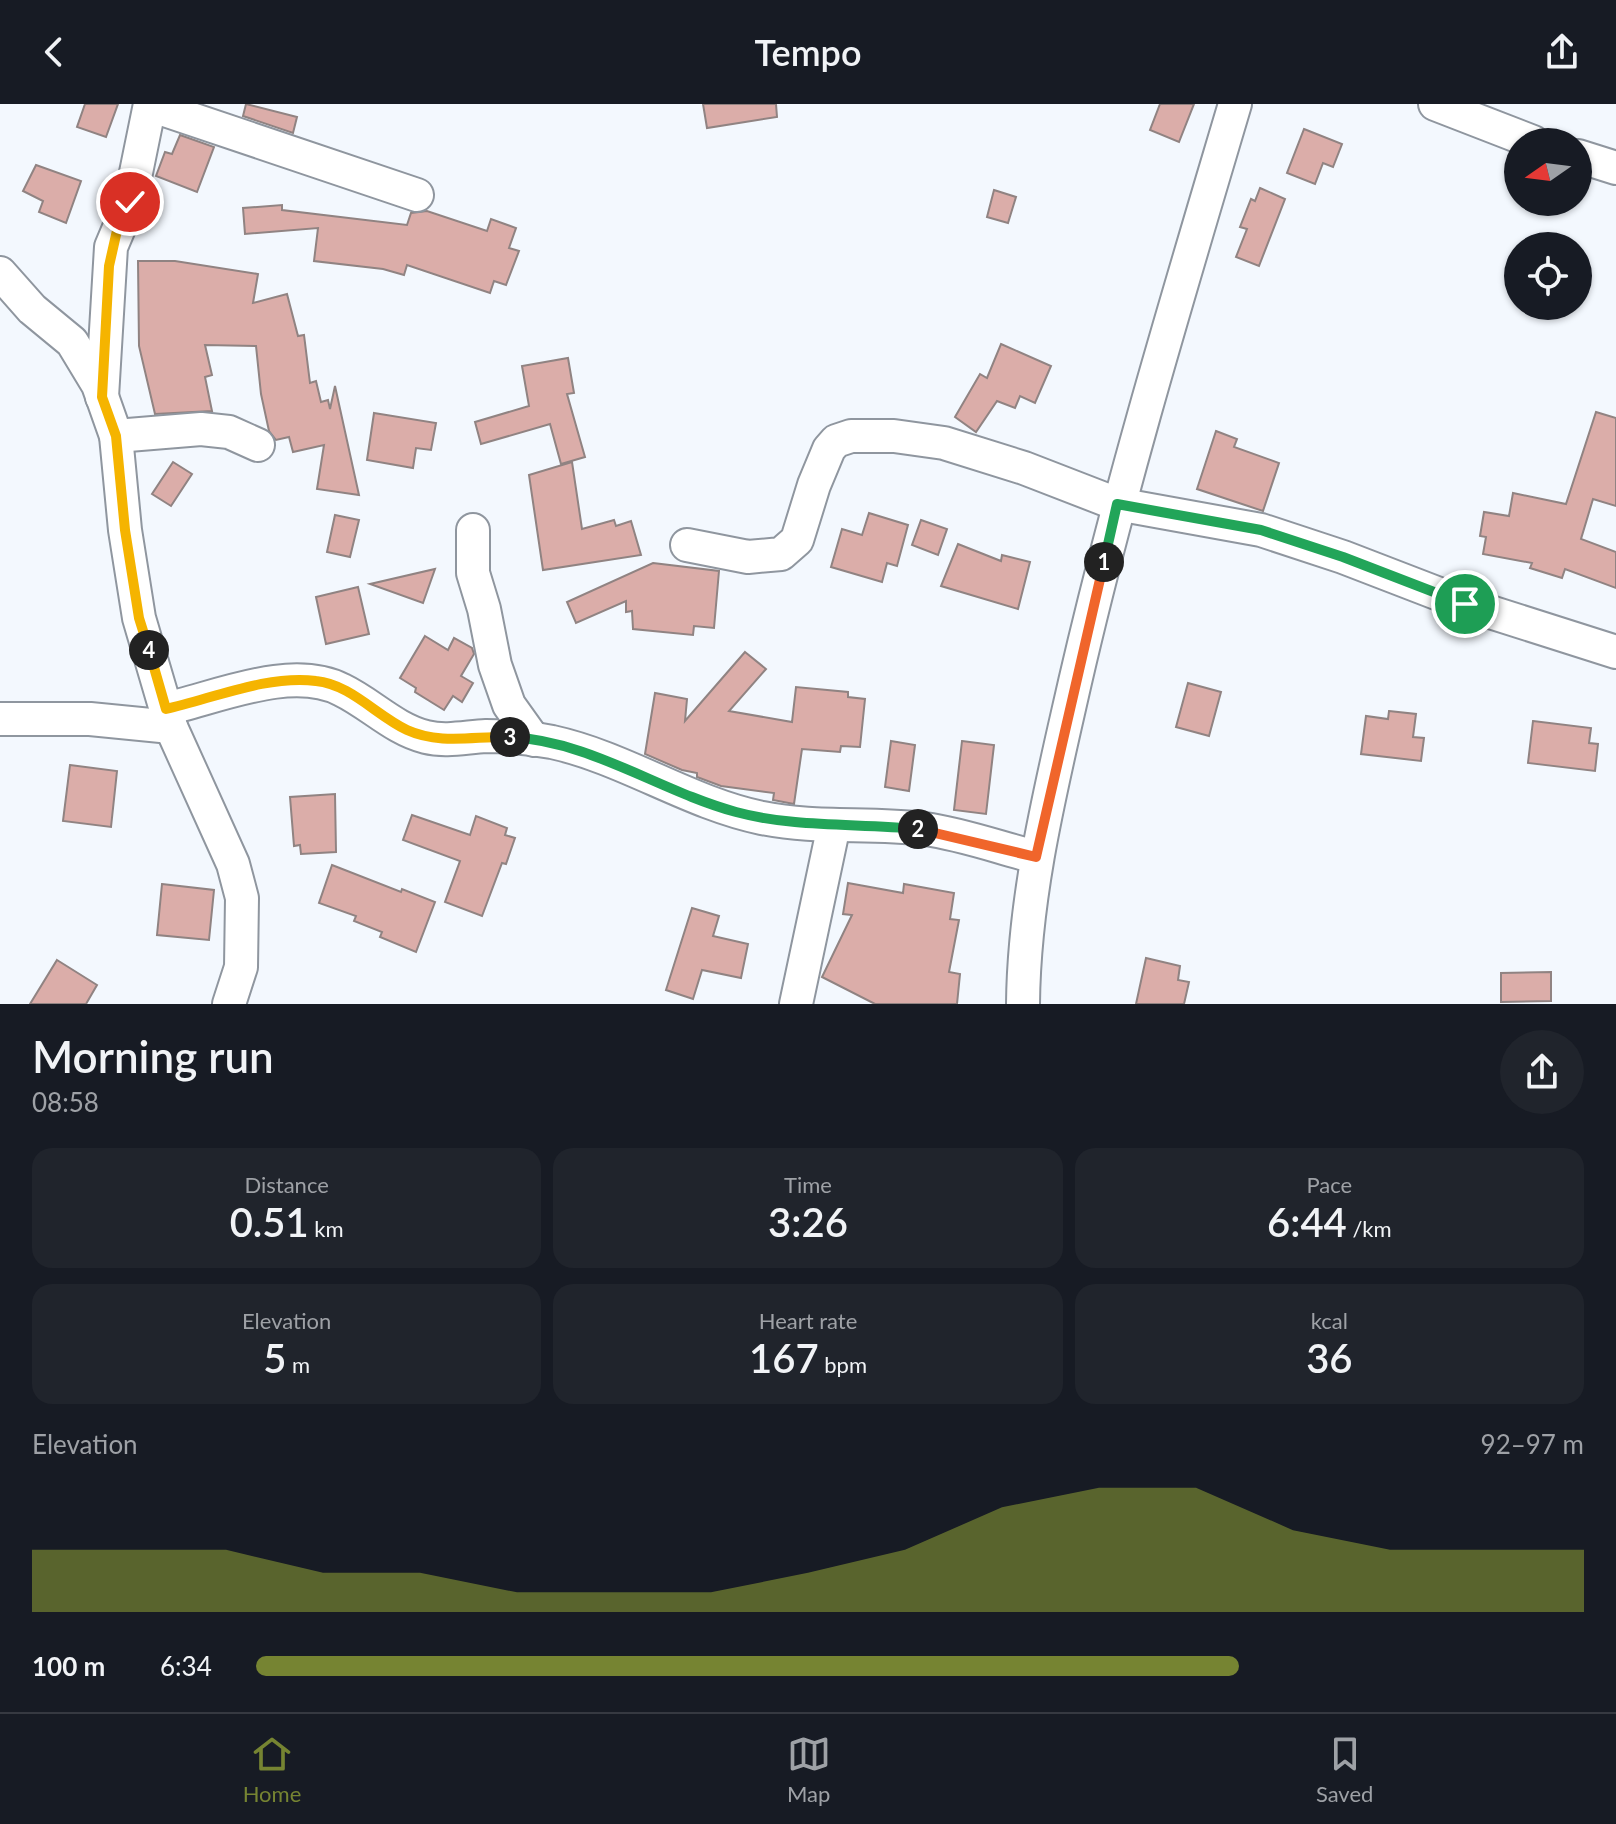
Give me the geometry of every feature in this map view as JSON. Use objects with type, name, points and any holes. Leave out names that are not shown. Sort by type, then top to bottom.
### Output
[{"type":"street","points":[[102,397],[111,247],[130,202],[150,104],[417,195]]},
{"type":"street","points":[[1023,1004],[1036,857],[1117,504],[1235,104]]},
{"type":"street","points":[[1435,104],[1504,131]]},
{"type":"street","points":[[1592,160],[1616,168]]},
{"type":"street","points":[[0,273],[32,309],[72,342],[98,385],[116,436],[125,530],[139,618],[169,718],[233,864],[242,898],[241,967],[229,1004]]},
{"type":"street","points":[[116,436],[201,429],[229,432],[258,445]]},
{"type":"street","points":[[687,545],[748,557],[781,554],[797,540],[814,485],[829,449],[836,441],[851,436],[894,436],[944,443],[1024,468],[1117,504],[1261,530],[1343,557],[1465,604],[1616,652]]},
{"type":"street","points":[[473,530],[473,573],[495,665],[509,705],[534,740]]},
{"type":"street","points":[[0,719],[169,718],[261,684],[289,680],[319,681],[342,689],[405,729],[427,737],[554,743],[614,763],[732,811],[765,819],[928,830],[1036,857]]},
{"type":"street","points":[[796,1004],[834,825]]},
{"type":"building","points":[[85,104],[118,104],[106,137],[77,127]]},
{"type":"building","points":[[246,104],[297,117],[293,133],[243,116]]},
{"type":"building","points":[[703,104],[776,104],[777,117],[707,128]]},
{"type":"building","points":[[1160,104],[1194,104],[1179,142],[1150,130]]},
{"type":"building","points":[[1304,129],[1342,144],[1333,167],[1323,163],[1315,184],[1287,173]]},
{"type":"building","points":[[180,135],[214,147],[197,192],[156,176],[165,152],[172,154]]},
{"type":"building","points":[[36,165],[81,181],[66,223],[39,212],[43,201],[23,191]]},
{"type":"building","points":[[1260,188],[1285,199],[1259,266],[1236,257],[1247,229],[1240,227],[1251,199],[1255,201]]},
{"type":"building","points":[[994,190],[1016,197],[1008,223],[987,217]]},
{"type":"building","points":[[282,205],[282,210],[407,225],[411,213],[427,211],[487,231],[491,219],[516,228],[509,248],[519,251],[506,285],[494,281],[490,293],[407,265],[404,275],[383,269],[314,261],[318,228],[245,234],[243,208]]},
{"type":"building","points":[[138,261],[175,261],[258,274],[253,303],[287,294],[298,336],[304,335],[310,383],[316,381],[321,402],[328,400],[330,409],[335,386],[359,495],[317,489],[324,445],[293,452],[289,437],[276,440],[269,431],[256,346],[205,345],[212,375],[205,377],[212,411],[155,414],[139,346]]},
{"type":"building","points":[[1001,344],[1051,366],[1035,403],[1020,396],[1015,408],[997,401],[976,432],[955,417],[980,374],[987,378]]},
{"type":"building","points":[[568,358],[574,393],[567,394],[585,457],[561,464],[550,424],[481,444],[475,422],[529,406],[522,366]]},
{"type":"building","points":[[1596,412],[1616,418],[1616,506],[1593,499],[1581,539],[1616,552],[1616,588],[1565,569],[1562,578],[1530,568],[1532,563],[1483,554],[1486,537],[1480,536],[1484,512],[1509,516],[1513,493],[1566,504]]},
{"type":"building","points":[[374,413],[436,423],[431,450],[416,448],[413,468],[367,460]]},
{"type":"building","points":[[1216,431],[1237,439],[1234,447],[1279,463],[1263,511],[1197,489]]},
{"type":"building","points":[[173,462],[192,474],[171,506],[152,494]]},
{"type":"building","points":[[572,462],[582,529],[614,520],[616,526],[631,521],[641,555],[543,570],[529,475]]},
{"type":"building","points":[[869,513],[908,525],[897,566],[887,563],[882,582],[831,567],[842,529],[862,535]]},
{"type":"building","points":[[335,515],[359,520],[350,557],[327,552]]},
{"type":"building","points":[[921,520],[947,529],[938,555],[912,545]]},
{"type":"building","points":[[958,544],[1001,561],[1002,555],[1030,562],[1018,609],[941,586]]},
{"type":"building","points":[[653,563],[719,571],[714,628],[694,626],[693,635],[633,629],[632,611],[626,612],[626,601],[576,623],[567,602]]},
{"type":"building","points":[[435,569],[423,603],[370,584]]},
{"type":"building","points":[[358,587],[369,634],[326,644],[316,597]]},
{"type":"building","points":[[425,636],[448,650],[454,638],[472,648],[474,654],[461,676],[473,683],[462,702],[453,696],[444,710],[415,692],[416,688],[400,678]]},
{"type":"building","points":[[745,652],[766,669],[729,711],[792,722],[796,687],[848,692],[848,697],[865,699],[860,747],[841,746],[840,752],[802,749],[794,804],[773,800],[774,793],[721,786],[697,777],[697,773],[645,754],[655,693],[687,699],[685,721]]},
{"type":"building","points":[[1188,683],[1221,692],[1209,736],[1176,727]]},
{"type":"building","points":[[1389,711],[1416,714],[1413,737],[1424,738],[1421,761],[1361,754],[1366,716],[1388,719]]},
{"type":"building","points":[[1533,721],[1591,728],[1589,743],[1598,744],[1595,771],[1528,763]]},
{"type":"building","points":[[891,741],[915,745],[909,791],[885,787]]},
{"type":"building","points":[[962,741],[994,745],[986,814],[954,810]]},
{"type":"building","points":[[70,765],[117,771],[111,827],[63,821]]},
{"type":"building","points":[[335,794],[336,852],[301,854],[300,845],[294,846],[290,797]]},
{"type":"building","points":[[412,815],[470,835],[476,816],[507,828],[505,835],[515,838],[482,916],[445,902],[460,861],[403,840]]},
{"type":"building","points":[[332,865],[435,902],[416,952],[380,937],[382,932],[354,921],[356,916],[319,903]]},
{"type":"building","points":[[848,883],[903,893],[904,884],[954,893],[950,919],[959,920],[949,972],[960,974],[957,1004],[875,1004],[822,977],[852,915],[843,914]]},
{"type":"building","points":[[162,884],[214,890],[209,940],[157,935]]},
{"type":"building","points":[[692,908],[719,916],[713,936],[748,944],[741,978],[702,970],[693,999],[666,990]]},
{"type":"building","points":[[1146,958],[1180,966],[1178,980],[1189,982],[1184,1004],[1136,1004]]},
{"type":"building","points":[[57,960],[97,985],[86,1004],[30,1004]]},
{"type":"building","points":[[1551,972],[1551,1001],[1501,1002],[1501,973]]},
{"type":"route","points":[[130,202],[111,247],[102,397],[116,436],[125,530],[139,618],[166,709],[261,684],[289,680],[319,681],[342,689],[405,729],[427,737],[451,740],[485,736],[554,743],[614,763],[732,811],[765,819],[928,830],[1036,857],[1117,504],[1261,530],[1343,557],[1465,604]]}]
